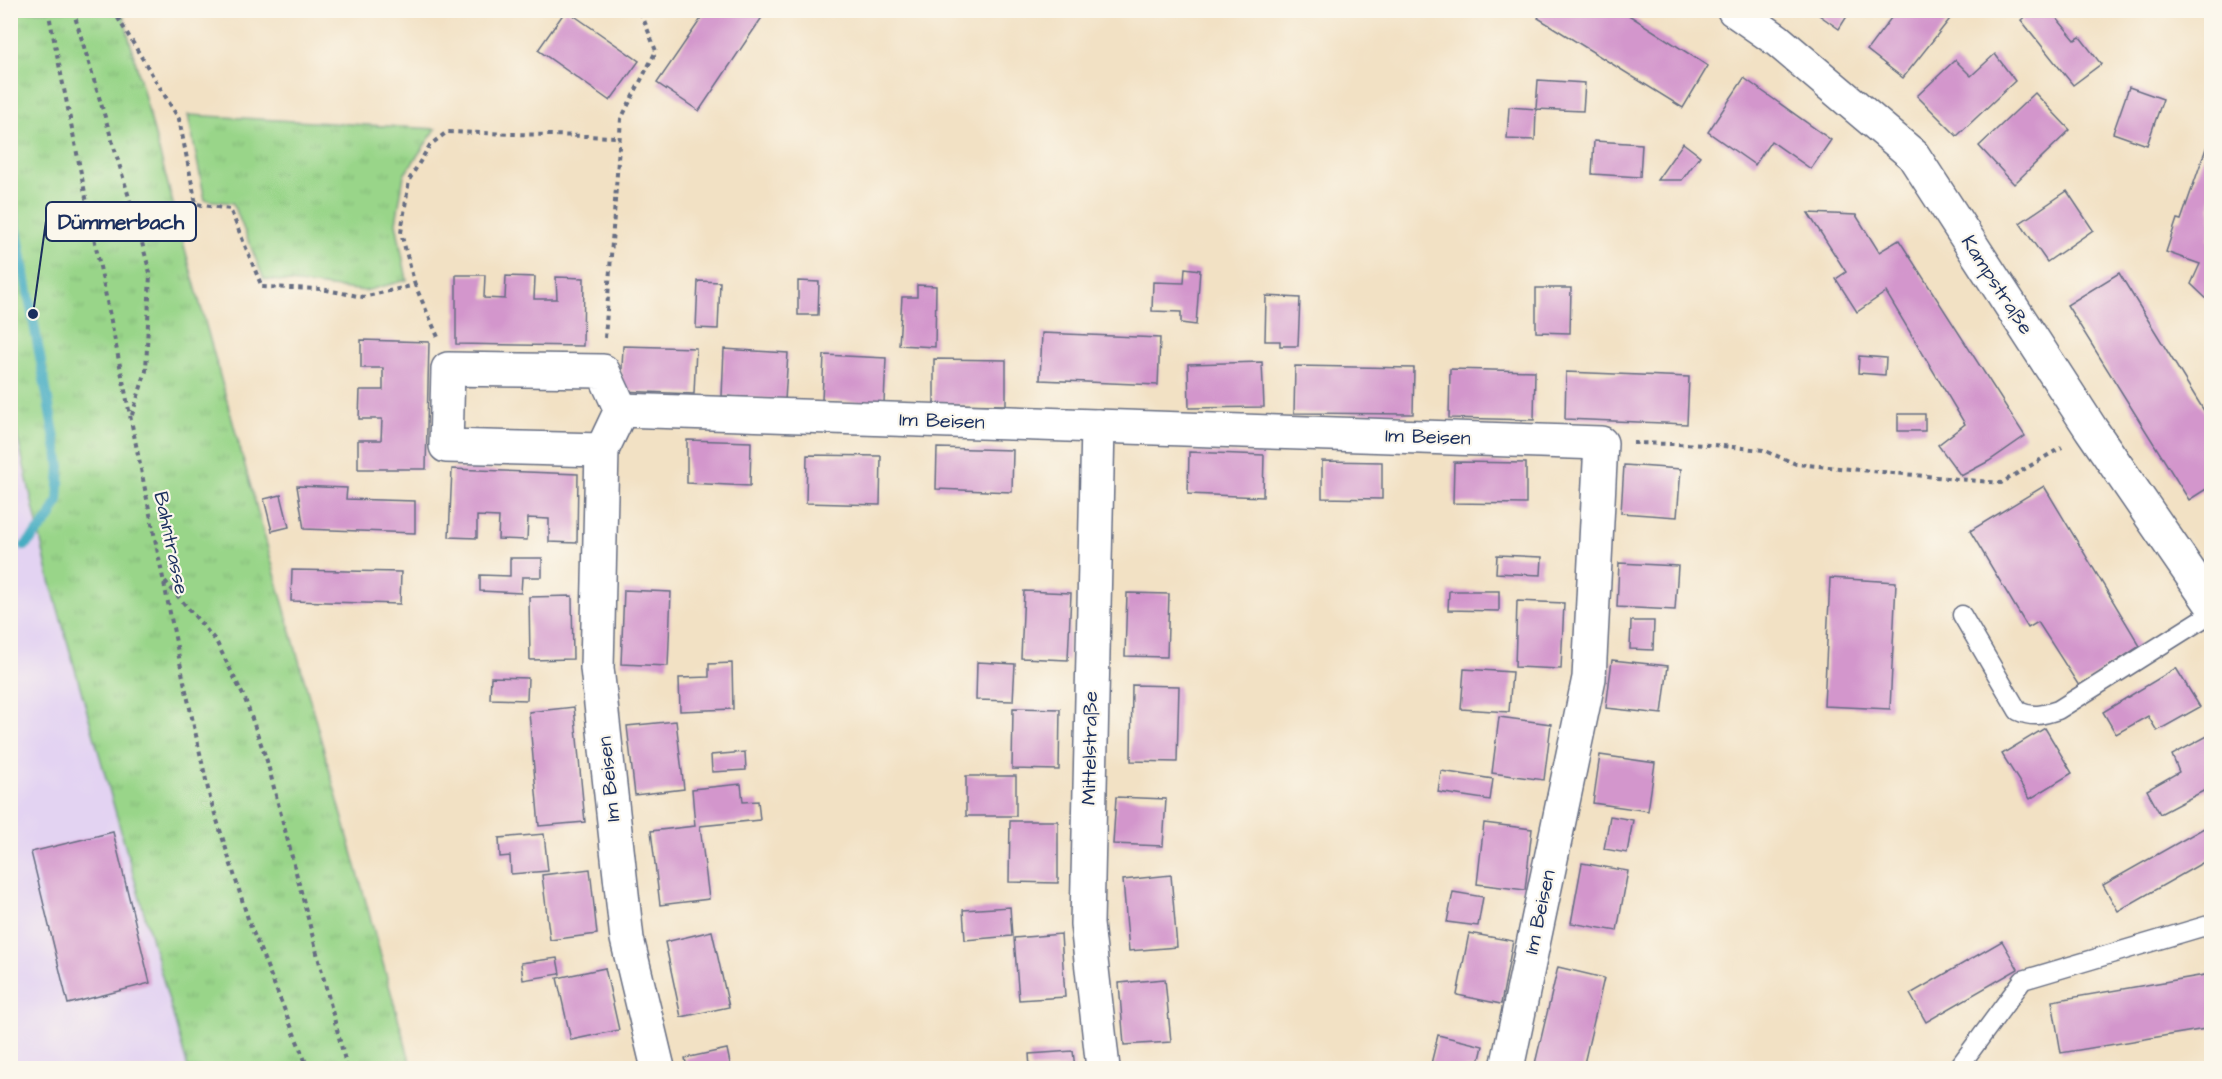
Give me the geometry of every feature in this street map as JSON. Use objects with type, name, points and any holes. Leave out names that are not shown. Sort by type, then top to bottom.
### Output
[{"type":"street","name":"Kampstraße","points":[[1734,10],[1777,40],[1913,155],[2091,429],[2210,601]]},
{"type":"street","points":[[602,450],[446,446],[448,369],[603,371],[621,410]]},
{"type":"street","name":"Im Beisen","points":[[658,1068],[627,939],[597,668],[602,450],[621,410],[1601,443],[1589,678],[1507,1068]]},
{"type":"street","name":"Mittelstraße","points":[[1098,426],[1087,924],[1102,1068]]},
{"type":"lane","points":[[1962,615],[2018,711],[2029,716],[2043,715],[2058,710],[2210,601]]},
{"type":"lane","points":[[1958,1068],[2023,980],[2211,924]]},
{"type":"path","name":"Bahntrasse","points":[[48,10],[163,579],[210,798],[249,922],[308,1068]]},
{"type":"path","points":[[73,10],[150,273],[146,370],[130,418]]},
{"type":"path","points":[[113,10],[179,119],[196,204],[230,209],[262,287],[321,289],[363,297],[416,285]]},
{"type":"path","points":[[603,371],[618,137],[621,119],[656,51],[640,10]]},
{"type":"path","points":[[448,369],[443,350],[416,285],[401,233],[409,180],[430,145],[447,132],[618,137]]},
{"type":"path","points":[[1601,443],[1713,444],[1763,450],[1796,464],[2001,483],[2091,429]]},
{"type":"path","points":[[163,579],[216,641],[245,699],[267,761],[347,1068]]},
{"type":"shaded area","points":[[10,408],[49,577],[188,1068],[11,1068]]},
{"type":"green space","points":[[10,11],[122,11],[189,264],[412,1068],[188,1068],[49,577],[11,408]]},
{"type":"green space","points":[[188,115],[436,129],[404,175],[396,223],[407,280],[365,291],[264,279],[233,203],[205,200]]},
{"type":"building","points":[[566,10],[639,61],[610,101],[538,50]]},
{"type":"building","points":[[707,10],[767,10],[699,111],[657,83]]},
{"type":"building","points":[[1543,10],[1621,10],[1708,66],[1683,108],[1538,18]]},
{"type":"building","points":[[1812,10],[1851,10],[1839,29]]},
{"type":"building","points":[[1897,10],[1957,10],[1903,78],[1867,50]]},
{"type":"building","points":[[2033,10],[2050,10],[2075,40],[2080,37],[2101,64],[2073,85],[2021,20]]},
{"type":"building","points":[[1995,54],[2015,81],[1957,136],[1917,96],[1955,60],[1971,76]]},
{"type":"building","points":[[1744,78],[1831,140],[1811,169],[1771,141],[1755,165],[1708,132]]},
{"type":"building","points":[[1538,80],[1585,83],[1583,111],[1536,109]]},
{"type":"building","points":[[2129,87],[2163,99],[2147,145],[2113,133]]},
{"type":"building","points":[[2035,93],[2070,130],[2014,184],[1979,146]]},
{"type":"building","points":[[1509,107],[1536,109],[1535,140],[1507,139]]},
{"type":"building","points":[[2211,134],[2211,230],[2208,240],[2211,243],[2211,303],[2191,284],[2200,264],[2166,252],[2177,219],[2181,220]]},
{"type":"building","points":[[1594,141],[1642,144],[1640,177],[1592,174]]},
{"type":"building","points":[[1683,143],[1700,156],[1682,180],[1657,180]]},
{"type":"building","points":[[2067,191],[2093,230],[2047,262],[2020,223]]},
{"type":"building","points":[[1808,213],[1856,215],[1879,252],[1899,240],[2025,436],[1989,461],[1961,476],[1938,445],[1965,424],[1886,292],[1857,312],[1836,279],[1846,272]]},
{"type":"building","points":[[1185,268],[1200,270],[1196,325],[1181,323],[1181,312],[1152,311],[1153,282],[1184,283]]},
{"type":"building","points":[[2119,273],[2211,422],[2211,486],[2189,500],[2067,305]]},
{"type":"building","points":[[456,275],[485,275],[484,298],[505,299],[506,276],[535,277],[534,299],[557,299],[556,277],[584,278],[583,346],[456,344]]},
{"type":"building","points":[[698,281],[720,282],[718,329],[696,328]]},
{"type":"building","points":[[798,281],[819,282],[818,315],[798,315]]},
{"type":"building","points":[[917,285],[936,286],[935,347],[899,345],[902,297],[917,297]]},
{"type":"building","points":[[1536,288],[1571,288],[1570,333],[1536,332]]},
{"type":"building","points":[[1266,296],[1300,298],[1298,346],[1280,346],[1280,341],[1265,341]]},
{"type":"building","points":[[1042,333],[1160,338],[1158,385],[1040,380]]},
{"type":"building","points":[[361,340],[429,342],[426,469],[358,469],[358,440],[381,440],[382,419],[359,419],[360,390],[383,390],[383,368],[361,368]]},
{"type":"building","points":[[623,346],[696,348],[694,394],[621,391]]},
{"type":"building","points":[[724,349],[788,353],[785,400],[722,396]]},
{"type":"building","points":[[824,355],[886,358],[884,403],[822,400]]},
{"type":"building","points":[[1859,356],[1886,358],[1885,375],[1858,373]]},
{"type":"building","points":[[934,359],[1006,360],[1006,405],[934,404]]},
{"type":"building","points":[[1262,362],[1264,407],[1189,408],[1188,364]]},
{"type":"building","points":[[1295,366],[1414,368],[1413,414],[1294,413]]},
{"type":"building","points":[[1450,369],[1535,371],[1534,420],[1449,418]]},
{"type":"building","points":[[1566,372],[1689,377],[1687,424],[1565,419]]},
{"type":"building","points":[[1898,414],[1925,414],[1925,431],[1898,431]]},
{"type":"building","points":[[687,440],[751,442],[750,486],[687,483]]},
{"type":"building","points":[[937,448],[1013,450],[1012,492],[936,489]]},
{"type":"building","points":[[1189,452],[1264,455],[1263,497],[1188,494]]},
{"type":"building","points":[[807,455],[881,456],[880,505],[806,503]]},
{"type":"building","points":[[1322,461],[1382,462],[1382,499],[1322,498]]},
{"type":"building","points":[[1454,462],[1526,463],[1526,504],[1453,503]]},
{"type":"building","points":[[1624,465],[1681,469],[1677,517],[1621,513]]},
{"type":"building","points":[[452,469],[578,474],[577,543],[549,542],[549,519],[528,518],[527,540],[498,539],[499,517],[477,516],[477,538],[449,537]]},
{"type":"building","points":[[297,486],[347,488],[346,499],[415,501],[415,533],[304,529]]},
{"type":"building","points":[[2044,486],[2140,646],[2079,686],[2038,622],[2028,628],[1970,531]]},
{"type":"building","points":[[281,495],[289,527],[272,531],[264,499]]},
{"type":"building","points":[[1497,555],[1542,557],[1541,575],[1496,573]]},
{"type":"building","points":[[510,558],[542,558],[542,577],[522,577],[521,593],[480,591],[480,575],[510,576]]},
{"type":"building","points":[[1619,563],[1678,566],[1675,610],[1617,607]]},
{"type":"building","points":[[292,570],[401,572],[400,604],[291,601]]},
{"type":"building","points":[[1830,578],[1896,582],[1890,709],[1824,706]]},
{"type":"building","points":[[624,590],[671,592],[668,666],[621,664]]},
{"type":"building","points":[[1024,591],[1071,593],[1068,660],[1021,658]]},
{"type":"building","points":[[1449,591],[1499,591],[1499,611],[1448,610]]},
{"type":"building","points":[[1127,593],[1169,594],[1167,657],[1125,656]]},
{"type":"building","points":[[572,596],[573,659],[530,660],[529,597]]},
{"type":"building","points":[[1517,601],[1564,603],[1561,669],[1515,667]]},
{"type":"building","points":[[1631,621],[1654,621],[1653,650],[1630,649]]},
{"type":"building","points":[[1612,660],[1668,666],[1662,714],[1606,708]]},
{"type":"building","points":[[977,662],[1015,664],[1013,701],[976,700]]},
{"type":"building","points":[[732,663],[733,709],[680,711],[679,678],[709,677],[709,664]]},
{"type":"building","points":[[2176,668],[2200,707],[2157,731],[2148,716],[2116,734],[2103,712]]},
{"type":"building","points":[[1464,669],[1512,672],[1509,712],[1461,709]]},
{"type":"building","points":[[491,677],[528,678],[527,700],[490,699]]},
{"type":"building","points":[[1132,685],[1179,686],[1177,762],[1131,761]]},
{"type":"building","points":[[574,707],[585,822],[539,826],[529,712]]},
{"type":"building","points":[[1013,708],[1060,709],[1059,770],[1012,769]]},
{"type":"building","points":[[1499,717],[1551,724],[1544,780],[1492,773]]},
{"type":"building","points":[[676,721],[684,789],[635,795],[627,726]]},
{"type":"building","points":[[2045,728],[2072,773],[2030,799],[2002,754]]},
{"type":"building","points":[[2211,734],[2211,787],[2160,814],[2147,790],[2179,772],[2172,755]]},
{"type":"building","points":[[745,752],[746,770],[712,772],[711,755]]},
{"type":"building","points":[[1600,755],[1655,763],[1648,811],[1593,803]]},
{"type":"building","points":[[1441,771],[1493,779],[1490,800],[1438,792]]},
{"type":"building","points":[[966,776],[1016,776],[1016,816],[966,816]]},
{"type":"building","points":[[741,784],[743,802],[758,801],[760,820],[700,826],[709,899],[660,905],[651,831],[695,826],[692,789]]},
{"type":"building","points":[[1116,797],[1166,799],[1163,846],[1113,844]]},
{"type":"building","points":[[1610,816],[1633,820],[1627,853],[1604,849]]},
{"type":"building","points":[[1010,821],[1058,821],[1058,883],[1009,882]]},
{"type":"building","points":[[1484,823],[1532,829],[1525,890],[1477,884]]},
{"type":"building","points":[[2211,824],[2211,858],[2118,911],[2103,885]]},
{"type":"building","points":[[113,832],[150,983],[68,1004],[31,852]]},
{"type":"building","points":[[544,834],[548,871],[511,874],[510,856],[500,857],[499,838]]},
{"type":"building","points":[[1582,863],[1628,871],[1617,931],[1571,923]]},
{"type":"building","points":[[590,869],[597,934],[550,940],[542,875]]},
{"type":"building","points":[[1171,875],[1177,947],[1129,951],[1123,880]]},
{"type":"building","points":[[1453,892],[1483,897],[1478,926],[1447,922]]},
{"type":"building","points":[[1010,907],[1012,936],[965,940],[963,910]]},
{"type":"building","points":[[712,931],[729,1007],[681,1017],[665,942]]},
{"type":"building","points":[[1469,933],[1513,941],[1501,1004],[1457,995]]},
{"type":"building","points":[[1061,934],[1065,997],[1019,1000],[1014,938]]},
{"type":"building","points":[[2002,941],[2018,969],[1926,1022],[1910,994]]},
{"type":"building","points":[[557,958],[560,974],[523,980],[521,963]]},
{"type":"building","points":[[1558,967],[1604,978],[1583,1068],[1534,1068]]},
{"type":"building","points":[[605,968],[619,1030],[571,1040],[557,978]]},
{"type":"building","points":[[2211,974],[2211,1028],[2061,1053],[2052,1001]]},
{"type":"building","points":[[1165,979],[1171,1042],[1124,1045],[1119,983]]},
{"type":"building","points":[[1438,1035],[1483,1046],[1478,1068],[1430,1068]]},
{"type":"building","points":[[727,1049],[731,1068],[687,1068],[685,1058]]},
{"type":"building","points":[[1073,1051],[1075,1068],[1030,1068],[1029,1054]]},
{"type":"waterway","points":[[10,193],[60,466],[58,501],[49,519],[25,546]]},
{"type":"place","name":"Dümmerbach","points":[[33,314]]}]
